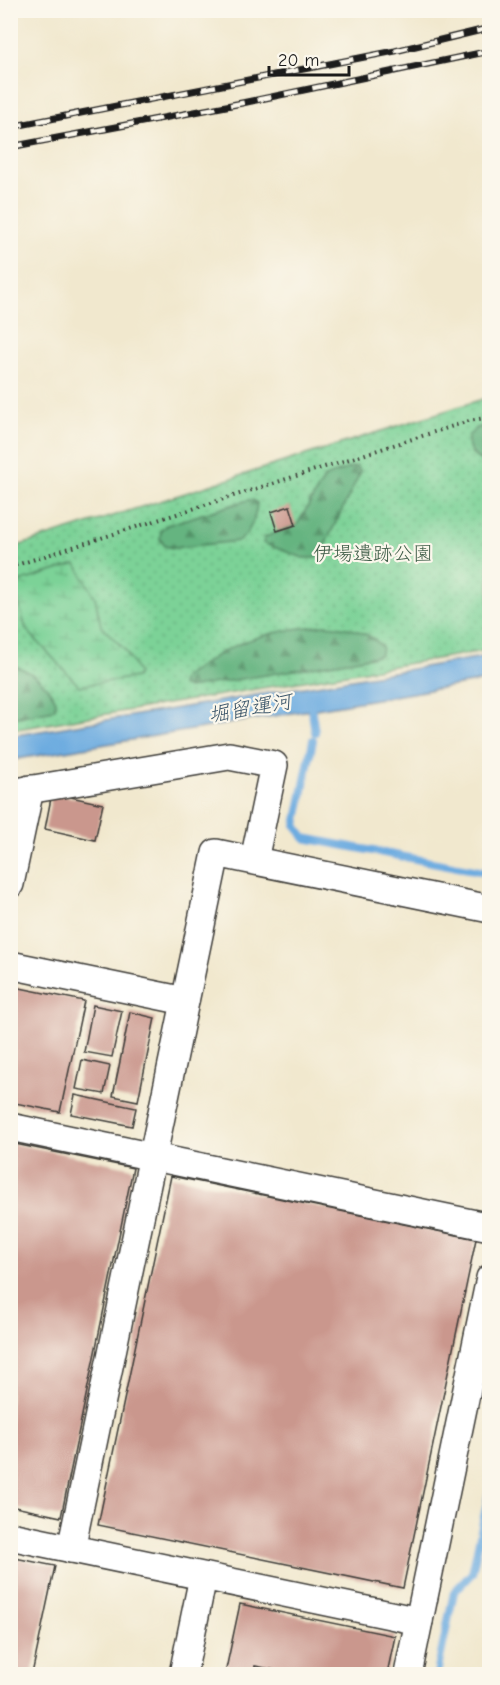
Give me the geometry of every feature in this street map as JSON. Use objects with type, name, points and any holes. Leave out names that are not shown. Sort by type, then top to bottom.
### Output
[{"type":"lane","points":[[10,884],[20,791],[229,756],[274,765],[254,860]]},
{"type":"lane","points":[[71,1549],[216,853],[489,909]]},
{"type":"lane","points":[[10,965],[185,1001]]},
{"type":"lane","points":[[10,1127],[489,1227]]},
{"type":"lane","points":[[408,1674],[489,1278]]},
{"type":"lane","points":[[10,1536],[418,1621]]},
{"type":"lane","points":[[183,1674],[203,1577]]},
{"type":"path","points":[[10,567],[469,421],[489,417]]},
{"type":"green space","name":"伊場遺跡公園","points":[[489,397],[489,650],[11,730],[11,548]]},
{"type":"green space","points":[[490,425],[489,463],[479,460],[472,454],[468,436],[477,428]]},
{"type":"green space","points":[[357,467],[360,471],[359,475],[321,553],[316,558],[303,558],[263,543],[265,537],[297,525],[325,477]]},
{"type":"green space","points":[[248,500],[257,503],[255,514],[252,524],[239,541],[173,548],[165,546],[160,539],[161,530],[167,525]]},
{"type":"green space","points":[[76,564],[95,597],[101,626],[125,650],[138,673],[136,677],[79,686],[26,629],[13,584]]},
{"type":"green space","points":[[324,625],[348,628],[363,633],[382,647],[381,653],[377,656],[188,688],[181,685],[183,678],[215,656],[238,644],[274,633]]},
{"type":"green space","points":[[11,665],[24,670],[43,683],[56,701],[55,708],[11,718]]},
{"type":"water","name":"堀留運河","points":[[489,656],[489,680],[11,760],[11,736]]},
{"type":"building","points":[[290,506],[296,525],[277,531],[271,512]]},
{"type":"building","points":[[52,793],[103,804],[95,840],[45,829]]},
{"type":"building","points":[[10,986],[84,1001],[60,1112],[10,1102]]},
{"type":"building","points":[[93,1005],[122,1011],[112,1057],[84,1052]]},
{"type":"building","points":[[130,1012],[155,1018],[138,1101],[113,1096]]},
{"type":"building","points":[[82,1060],[110,1066],[104,1094],[76,1089]]},
{"type":"building","points":[[75,1095],[136,1108],[132,1126],[71,1114]]},
{"type":"building","points":[[10,1143],[133,1168],[61,1517],[10,1506]]},
{"type":"building","points":[[171,1176],[476,1239],[403,1588],[98,1525]]},
{"type":"building","points":[[10,1557],[55,1566],[32,1674],[10,1674]]},
{"type":"building","points":[[240,1604],[395,1636],[387,1674],[295,1674],[255,1666],[254,1674],[225,1674]]},
{"type":"waterway","points":[[310,699],[315,732]]},
{"type":"waterway","points":[[313,740],[296,825],[304,838],[490,873]]},
{"type":"waterway","points":[[437,1674],[454,1592],[472,1573],[490,1489]]},
{"type":"railway","points":[[10,127],[395,51],[490,28]]},
{"type":"railway","points":[[10,147],[242,103],[490,51]]}]
